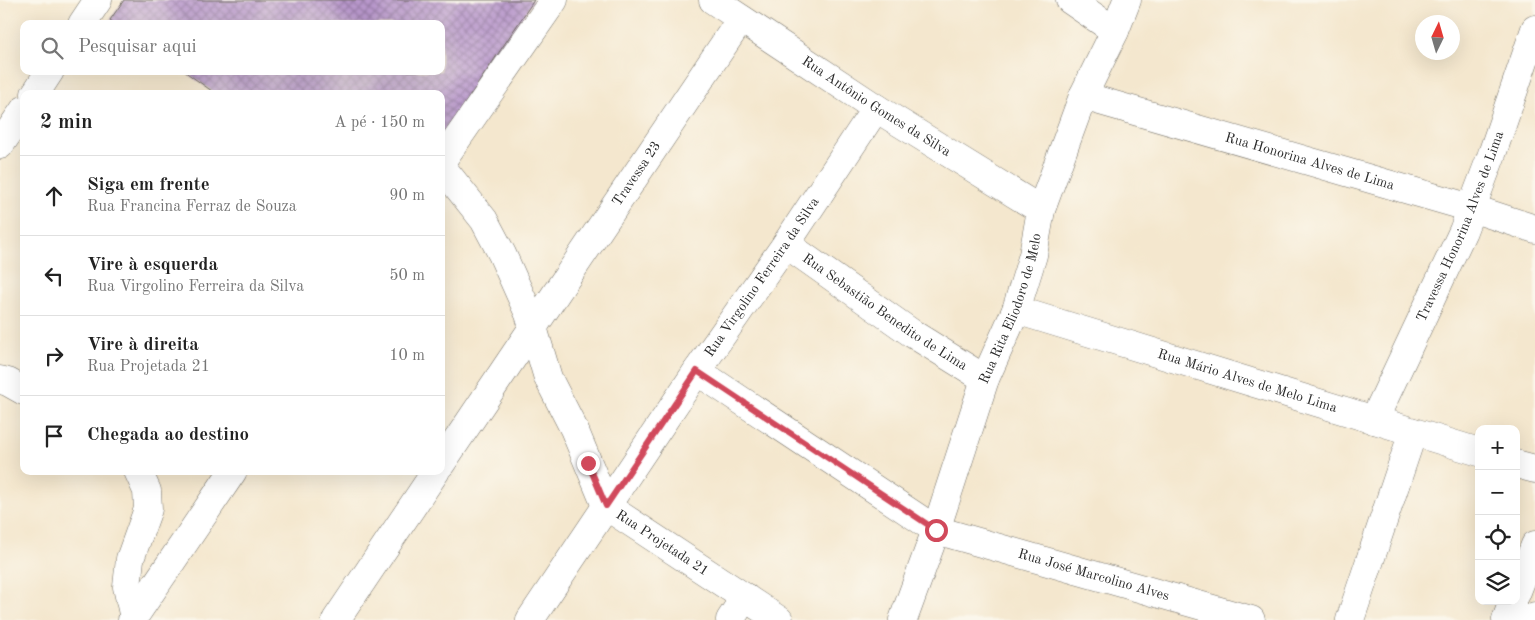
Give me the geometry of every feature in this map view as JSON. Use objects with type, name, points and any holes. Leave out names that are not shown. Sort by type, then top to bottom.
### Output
[{"type":"street","points":[[85,20],[98,0]]},
{"type":"street","points":[[445,156],[554,0]]},
{"type":"street","name":"Rua Antônio Gomes da Silva","points":[[714,0],[876,108],[1041,210]]},
{"type":"street","points":[[1070,0],[1115,31]]},
{"type":"street","name":"Rua Rita Eliodoro de Melo","points":[[903,620],[936,530],[985,379],[1016,310],[1033,255],[1041,210],[1084,96],[1115,31],[1127,0]]},
{"type":"street","name":"Travessa 23","points":[[445,458],[742,18]]},
{"type":"street","name":"Travessa Honorina Alves de Lima","points":[[1374,420],[1463,231],[1535,29]]},
{"type":"street","points":[[38,90],[47,75]]},
{"type":"street","name":"Rua Honorina Alves de Lima","points":[[1084,96],[1471,208],[1535,229]]},
{"type":"street","name":"Rua Virgolino Ferreira da Silva","points":[[530,620],[697,371],[786,244],[876,108]]},
{"type":"street","points":[[0,145],[20,116]]},
{"type":"street","name":"Rua Projetada 21","points":[[445,171],[484,220],[502,254],[529,314],[548,378],[574,429],[606,506],[779,620]]},
{"type":"street","name":"Rua Sebastião Benedito de Lima","points":[[786,244],[913,334],[985,379]]},
{"type":"street","name":"Rua Mário Alves de Melo Lima","points":[[1016,310],[1475,451]]},
{"type":"street","name":"Rua José Marcolino Alves","points":[[697,371],[936,530],[1251,620]]},
{"type":"street","points":[[0,380],[20,389]]},
{"type":"street","points":[[1350,620],[1414,432]]},
{"type":"street","points":[[1520,465],[1535,469]]},
{"type":"street","points":[[133,619],[127,587],[130,560],[148,509],[147,491],[140,475]]},
{"type":"street","points":[[133,619],[230,475]]},
{"type":"street","points":[[336,620],[433,475]]},
{"type":"street","points":[[1520,584],[1535,545]]},
{"type":"street","points":[[730,620],[746,597]]},
{"type":"street","points":[[1506,620],[1512,605]]},
{"type":"street","points":[[1534,620],[1535,616]]},
{"type":"building","points":[[124,0],[534,0],[445,133],[445,90],[210,90],[190,75],[445,75],[445,20],[110,20]]},
{"type":"route","points":[[588,463],[606,506],[697,371],[936,530]]}]
